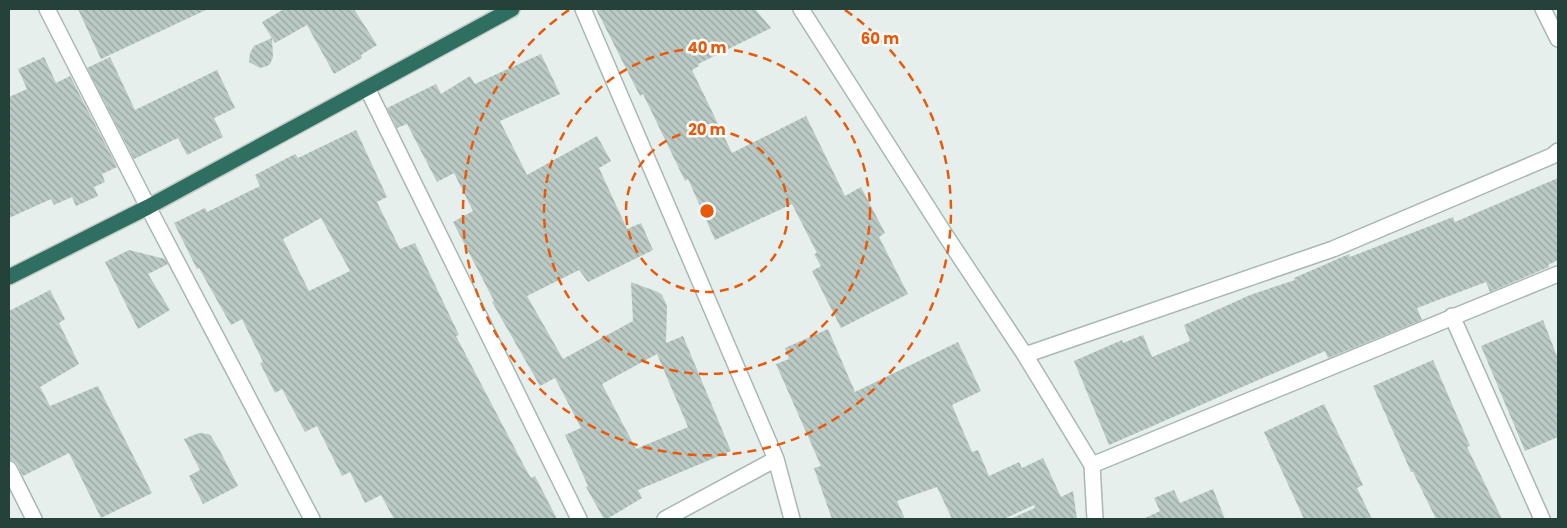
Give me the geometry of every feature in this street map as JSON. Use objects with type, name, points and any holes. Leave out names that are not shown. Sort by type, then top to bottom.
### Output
[{"type":"highway","points":[[9,277],[148,207],[512,9]]},
{"type":"street","points":[[47,9],[148,207],[312,519]]},
{"type":"street","points":[[583,9],[776,459],[792,519]]},
{"type":"street","points":[[801,9],[946,236],[1025,355],[1092,465],[1094,519]]},
{"type":"street","points":[[1543,9],[1558,39]]},
{"type":"street","points":[[367,88],[579,519]]},
{"type":"street","points":[[1025,355],[1333,249],[1552,156],[1558,151]]},
{"type":"street","points":[[1092,465],[1558,274]]},
{"type":"street","points":[[1452,316],[1542,519]]},
{"type":"street","points":[[665,519],[776,459]]},
{"type":"street","points":[[9,469],[34,519]]},
{"type":"building","points":[[78,9],[208,9],[101,59]]},
{"type":"building","points":[[284,9],[354,9],[377,45],[361,55],[362,58],[334,74],[307,25],[275,43],[262,22]]},
{"type":"building","points":[[596,9],[755,9],[771,28],[698,64],[699,66],[692,70],[732,153],[806,116],[845,196],[861,187],[885,233],[879,237],[908,294],[841,328],[812,271],[821,266],[814,254],[817,253],[792,204],[715,240],[688,179],[685,181],[643,94],[640,96]]},
{"type":"building","points":[[272,38],[273,57],[270,64],[260,68],[249,62],[250,53],[254,46]]},
{"type":"building","points":[[541,54],[560,94],[500,121],[527,175],[597,136],[611,161],[599,168],[627,229],[641,223],[653,250],[588,282],[579,270],[527,296],[563,359],[633,321],[631,282],[658,292],[662,295],[667,306],[666,343],[683,336],[731,451],[638,490],[642,498],[607,519],[604,519],[586,487],[588,486],[565,435],[581,428],[555,378],[540,386],[492,302],[494,301],[453,222],[473,211],[454,173],[437,182],[407,124],[397,128],[387,108],[436,84],[441,94],[470,76],[475,84]],"holes":[[[657,354],[688,427],[636,449],[602,384]]]},
{"type":"building","points":[[44,57],[56,83],[70,76],[117,167],[102,174],[105,182],[94,187],[98,196],[76,206],[72,197],[54,205],[51,199],[9,218],[9,97],[27,89],[18,69]]},
{"type":"building","points":[[110,57],[135,110],[217,70],[235,108],[214,118],[223,137],[187,155],[178,138],[134,159],[87,68]]},
{"type":"building","points":[[356,130],[387,197],[377,202],[400,249],[415,243],[459,335],[456,336],[523,464],[531,478],[535,476],[557,519],[394,519],[381,495],[365,503],[350,472],[342,476],[317,426],[305,432],[282,389],[275,393],[260,363],[263,362],[242,319],[231,325],[199,268],[197,269],[174,223],[205,208],[207,212],[260,186],[255,175],[295,154],[298,158]],"holes":[[[321,218],[350,271],[309,291],[283,239]]]},
{"type":"building","points":[[1558,178],[1558,260],[1548,265],[1549,267],[1490,292],[1486,282],[1417,308],[1422,320],[1328,358],[1325,351],[1109,445],[1074,361],[1122,340],[1123,343],[1143,335],[1152,357],[1190,341],[1184,325],[1250,295],[1295,280],[1294,278],[1349,254],[1350,257],[1453,217],[1455,222]]},
{"type":"building","points":[[129,250],[165,259],[168,264],[148,274],[170,310],[138,329],[105,262]]},
{"type":"building","points":[[50,290],[65,319],[59,323],[79,364],[40,387],[50,406],[98,386],[152,493],[101,518],[69,453],[23,476],[17,464],[9,460],[9,311]]},
{"type":"building","points":[[1543,320],[1558,359],[1558,437],[1525,451],[1481,346]]},
{"type":"building","points":[[828,329],[855,392],[958,342],[981,391],[952,405],[972,452],[978,450],[989,476],[1019,462],[1022,468],[1043,458],[1061,497],[1073,491],[1077,519],[1010,519],[1035,508],[1034,505],[1004,519],[952,519],[937,487],[897,501],[905,519],[832,519],[814,468],[821,466],[776,364],[789,359],[785,348]]},
{"type":"building","points":[[1433,360],[1470,446],[1467,447],[1502,519],[1436,519],[1413,472],[1411,472],[1373,386]]},
{"type":"building","points":[[1324,404],[1363,485],[1357,488],[1372,519],[1304,519],[1264,432]]},
{"type":"building","points":[[199,433],[211,436],[238,486],[203,504],[189,476],[200,470],[184,439]]},
{"type":"building","points":[[1213,489],[1225,519],[1143,519],[1160,511],[1154,498],[1174,490],[1180,503]]}]
